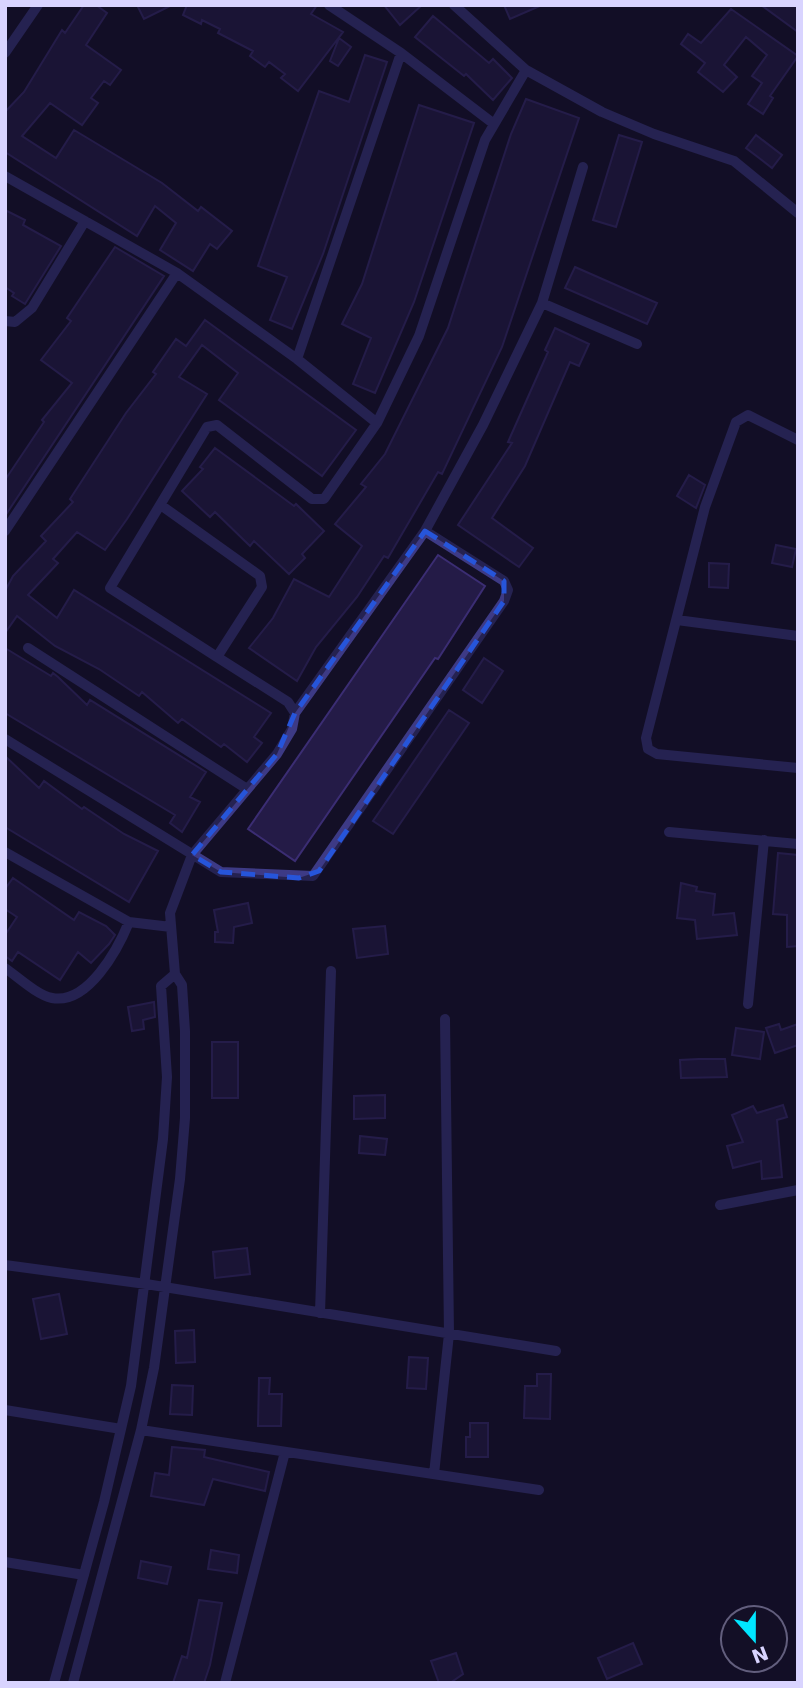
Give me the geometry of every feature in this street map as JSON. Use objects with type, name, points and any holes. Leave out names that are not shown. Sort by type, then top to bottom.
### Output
[{"type":"street","points":[[5,53],[38,5]]},
{"type":"street","points":[[330,5],[401,53],[494,124]]},
{"type":"street","points":[[454,5],[526,71],[622,121],[734,161],[798,214]]},
{"type":"street","points":[[297,359],[401,53]]},
{"type":"street","points":[[295,713],[288,702],[110,588],[162,506],[207,427],[218,425],[312,499],[324,499],[337,484],[377,423],[419,336],[485,140],[526,71]]},
{"type":"street","points":[[73,1683],[141,1430],[154,1368],[165,1288],[183,1143],[185,1031],[182,985],[175,974],[170,913],[192,855],[277,754],[292,729],[295,713],[425,531],[483,425],[541,303],[583,167]]},
{"type":"street","points":[[5,176],[177,273],[297,359],[377,423]]},
{"type":"street","points":[[5,321],[15,322],[32,308],[85,220]]},
{"type":"street","points":[[5,531],[177,273]]},
{"type":"street","points":[[541,303],[637,344]]},
{"type":"street","points":[[798,440],[748,415],[736,422],[705,507],[646,738],[648,749],[669,755],[798,768]]},
{"type":"street","points":[[162,506],[260,576],[262,587],[217,657]]},
{"type":"street","points":[[5,739],[221,872],[299,878],[313,876],[504,601],[508,590],[504,581],[425,531]]},
{"type":"street","points":[[677,620],[798,636]]},
{"type":"street","points":[[28,648],[247,789]]},
{"type":"street","points":[[669,832],[798,844]]},
{"type":"street","points":[[748,1003],[764,840]]},
{"type":"street","points":[[5,852],[129,922],[171,927]]},
{"type":"street","points":[[5,968],[50,998],[66,998],[98,976],[119,948],[129,922]]},
{"type":"street","points":[[320,1313],[331,971]]},
{"type":"street","points":[[54,1683],[104,1502],[131,1386],[163,1139],[167,1077],[162,986],[175,974]]},
{"type":"street","points":[[434,1474],[449,1334],[445,1018]]},
{"type":"street","points":[[163,1139],[183,1143]]},
{"type":"street","points":[[720,1205],[798,1190]]},
{"type":"street","points":[[5,1265],[146,1284],[556,1351]]},
{"type":"street","points":[[5,1410],[121,1429]]},
{"type":"street","points":[[141,1430],[539,1490]]},
{"type":"street","points":[[225,1683],[285,1452]]},
{"type":"street","points":[[104,1502],[121,1507]]},
{"type":"street","points":[[5,1562],[84,1575]]},
{"type":"highlighted area","points":[[425,531],[504,581],[504,601],[319,871],[299,878],[221,872],[192,855],[277,754],[295,713]]},
{"type":"building","points":[[84,5],[96,5],[107,13],[86,45],[121,70],[110,85],[104,81],[91,98],[98,103],[82,125],[50,103],[22,136],[56,158],[74,130],[162,183],[198,211],[201,207],[232,231],[217,249],[210,244],[193,271],[160,250],[176,223],[155,206],[137,236],[5,152],[5,112],[24,92],[62,30],[65,33]]},
{"type":"building","points":[[137,5],[172,5],[144,19]]},
{"type":"building","points":[[187,5],[317,5],[311,14],[343,32],[298,91],[281,78],[285,74],[269,62],[265,67],[250,56],[253,51],[218,33],[220,29],[183,15]]},
{"type":"building","points":[[384,5],[422,5],[400,25]]},
{"type":"building","points":[[504,5],[542,5],[510,19]]},
{"type":"building","points":[[761,5],[798,5],[798,32]]},
{"type":"building","points":[[731,9],[798,56],[770,96],[773,98],[763,114],[748,104],[762,83],[752,76],[767,55],[746,37],[724,65],[737,77],[723,92],[698,72],[705,63],[681,44],[688,34],[701,43]]},
{"type":"building","points":[[433,16],[489,63],[493,59],[512,78],[493,100],[466,74],[464,76],[415,37]]},
{"type":"building","points":[[339,38],[351,47],[338,66],[330,61]]},
{"type":"building","points":[[365,55],[387,62],[323,254],[292,329],[270,320],[287,277],[258,266],[319,91],[349,102]]},
{"type":"building","points":[[526,99],[579,118],[502,347],[442,474],[438,472],[388,558],[384,556],[357,597],[316,647],[297,681],[249,648],[273,618],[294,579],[329,597],[362,546],[335,524],[366,487],[361,484],[385,454],[448,328],[511,134]]},
{"type":"building","points":[[419,105],[474,123],[414,302],[375,393],[353,384],[371,338],[342,324],[362,284]]},
{"type":"building","points":[[619,135],[642,142],[616,227],[593,220]]},
{"type":"building","points":[[756,135],[782,155],[772,168],[746,148]]},
{"type":"building","points":[[5,210],[25,220],[23,225],[61,246],[25,304],[12,296],[14,293],[5,287]]},
{"type":"building","points":[[115,247],[164,276],[5,516],[5,480],[44,422],[42,420],[72,383],[41,360],[71,321],[67,318]]},
{"type":"building","points":[[575,267],[657,303],[647,324],[565,288]]},
{"type":"building","points":[[205,320],[356,430],[322,476],[219,400],[238,373],[202,345],[179,377],[207,394],[127,519],[105,550],[77,532],[53,559],[58,563],[28,595],[57,618],[74,590],[271,713],[254,737],[262,743],[247,762],[224,744],[221,747],[182,719],[178,723],[142,692],[139,696],[99,669],[55,646],[17,616],[5,633],[5,591],[13,576],[46,541],[41,536],[73,502],[70,499],[126,413],[156,374],[153,372],[176,339],[186,346]]},
{"type":"building","points":[[555,328],[589,344],[579,366],[570,362],[525,466],[492,518],[533,548],[519,567],[458,525],[512,443],[508,442],[548,352],[545,350]]},
{"type":"building","points":[[215,448],[294,506],[296,504],[324,531],[302,554],[305,558],[289,574],[254,541],[250,546],[215,512],[210,517],[182,491],[203,469],[200,467]]},
{"type":"building","points":[[689,475],[705,485],[696,508],[677,496]]},
{"type":"building","points":[[776,545],[796,549],[792,567],[772,563]]},
{"type":"building","points":[[438,555],[485,586],[438,659],[435,658],[295,861],[248,829]]},
{"type":"building","points":[[709,563],[729,564],[728,588],[709,587]]},
{"type":"building","points":[[5,648],[51,676],[53,673],[87,705],[90,700],[206,772],[190,797],[200,802],[182,832],[170,823],[175,815],[5,713]]},
{"type":"building","points":[[484,658],[503,671],[482,703],[463,690]]},
{"type":"building","points":[[449,710],[469,723],[393,834],[373,821]]},
{"type":"building","points":[[5,756],[39,788],[44,781],[82,809],[84,807],[124,834],[158,851],[129,902],[5,827]]},
{"type":"building","points":[[778,853],[798,855],[798,946],[787,947],[787,915],[773,914]]},
{"type":"building","points":[[13,878],[74,920],[79,912],[106,926],[115,935],[91,963],[78,952],[60,980],[18,952],[12,961],[5,956],[5,935],[17,917],[5,909],[5,889]]},
{"type":"building","points":[[681,883],[697,887],[696,891],[715,894],[713,915],[734,913],[737,935],[697,939],[695,920],[677,918]]},
{"type":"building","points":[[248,903],[252,923],[234,927],[233,943],[215,942],[215,932],[218,932],[214,910]]},
{"type":"building","points":[[385,926],[388,954],[357,958],[353,929]]},
{"type":"building","points":[[154,1002],[155,1017],[143,1020],[144,1029],[132,1031],[128,1007]]},
{"type":"building","points":[[779,1024],[781,1030],[798,1024],[798,1045],[775,1053],[766,1028]]},
{"type":"building","points":[[736,1028],[764,1032],[760,1059],[732,1055]]},
{"type":"building","points":[[212,1042],[238,1042],[238,1098],[212,1098]]},
{"type":"building","points":[[725,1059],[727,1077],[681,1078],[680,1060]]},
{"type":"building","points":[[385,1095],[385,1118],[354,1119],[354,1096]]},
{"type":"building","points":[[783,1105],[787,1117],[777,1120],[782,1177],[762,1179],[761,1161],[733,1168],[727,1146],[743,1142],[732,1115],[753,1106],[757,1113]]},
{"type":"building","points":[[360,1136],[387,1139],[385,1155],[359,1153]]},
{"type":"building","points":[[247,1248],[250,1274],[215,1278],[213,1252]]},
{"type":"building","points":[[59,1294],[67,1334],[41,1339],[33,1299]]},
{"type":"building","points":[[194,1330],[195,1362],[176,1363],[175,1331]]},
{"type":"building","points":[[409,1357],[428,1358],[426,1389],[407,1388]]},
{"type":"building","points":[[537,1374],[551,1374],[550,1419],[524,1418],[525,1386],[537,1386]]},
{"type":"building","points":[[259,1378],[270,1378],[269,1394],[282,1394],[281,1426],[258,1426]]},
{"type":"building","points":[[172,1385],[193,1386],[192,1415],[170,1414]]},
{"type":"building","points":[[470,1423],[488,1423],[488,1457],[466,1457],[466,1437],[470,1437]]},
{"type":"building","points":[[172,1447],[205,1450],[204,1457],[269,1472],[265,1491],[213,1479],[204,1505],[151,1496],[155,1473],[169,1475]]},
{"type":"building","points":[[211,1550],[239,1555],[237,1573],[208,1569]]},
{"type":"building","points":[[141,1561],[171,1567],[167,1584],[138,1578]]},
{"type":"building","points":[[199,1600],[222,1603],[210,1665],[204,1683],[173,1683],[182,1656],[187,1658]]},
{"type":"building","points":[[633,1643],[642,1664],[607,1679],[598,1658]]},
{"type":"building","points":[[456,1653],[463,1674],[450,1683],[439,1683],[431,1661]]}]
